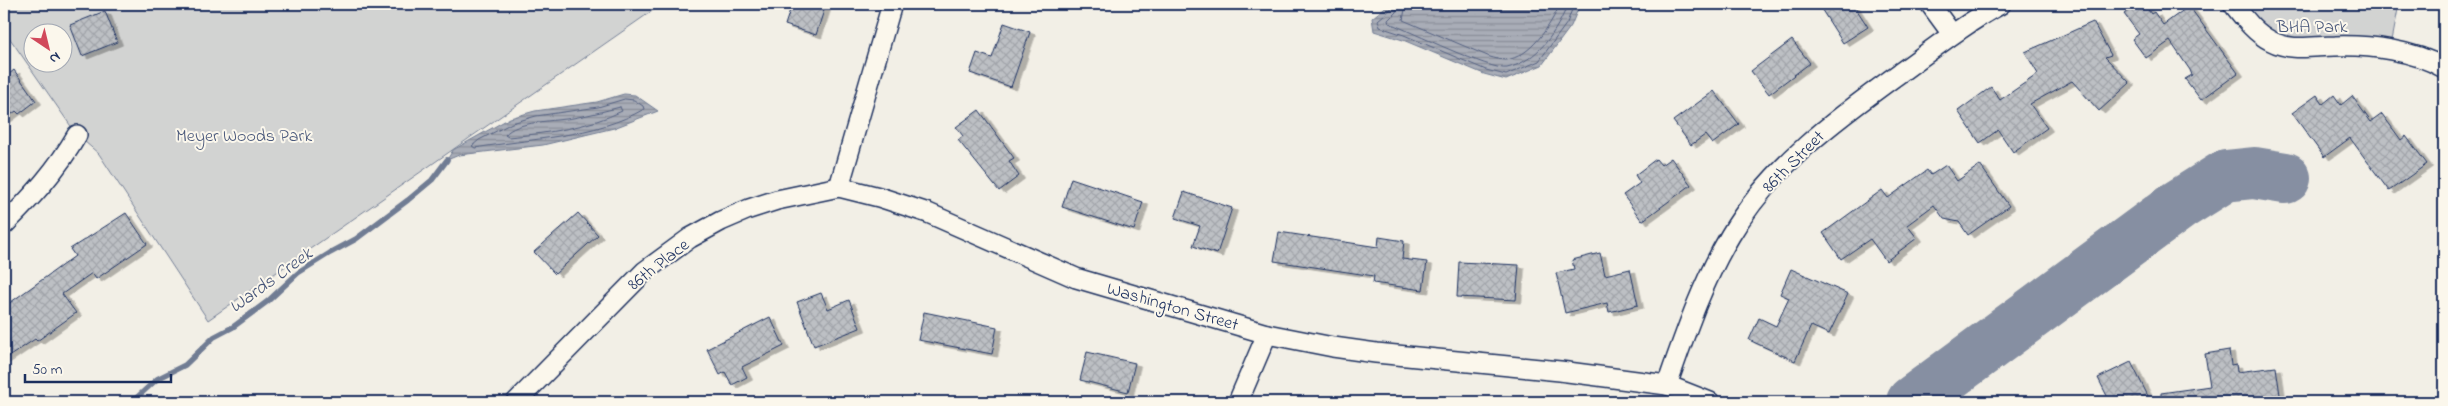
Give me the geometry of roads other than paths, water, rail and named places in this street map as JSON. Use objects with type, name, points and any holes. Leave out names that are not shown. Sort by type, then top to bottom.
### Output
[{"type":"street","points":[[839,187],[892,4]]},
{"type":"street","points":[[1930,4],[1952,34]]},
{"type":"street","name":"86th Street","points":[[1667,385],[1699,294],[1731,233],[1755,200],[1797,152],[1839,117],[1952,34],[2001,4]]},
{"type":"street","points":[[2233,4],[2257,32],[2272,42],[2290,48],[2333,46],[2374,48],[2419,57],[2444,68]]},
{"type":"street","points":[[4,225],[61,164],[78,135]]},
{"type":"street","name":"Washington Street","points":[[839,187],[879,196],[928,213],[1076,278],[1267,334],[1376,353],[1560,371],[1667,385],[1710,402]]},
{"type":"street","name":"86th Place","points":[[516,402],[626,288],[674,248],[721,221],[749,210],[777,200],[839,187]]},
{"type":"street","points":[[1238,402],[1267,334]]},
{"type":"water","points":[[1389,4],[1580,4],[1571,26],[1542,65],[1506,80],[1484,74],[1403,40],[1374,31],[1372,18]]},
{"type":"water","points":[[624,94],[635,95],[658,111],[614,128],[543,145],[459,155],[447,160],[453,150],[510,118],[535,111],[597,102]]},
{"type":"waterway","name":"Wards Creek","points":[[132,402],[157,379],[185,365],[214,337],[233,327],[268,301],[298,273],[356,239],[408,200],[432,180],[447,160]]},
{"type":"park label","name":"BHA Park","points":[[2312,26]]},
{"type":"park label","name":"Meyer Woods Park","points":[[244,135]]}]
